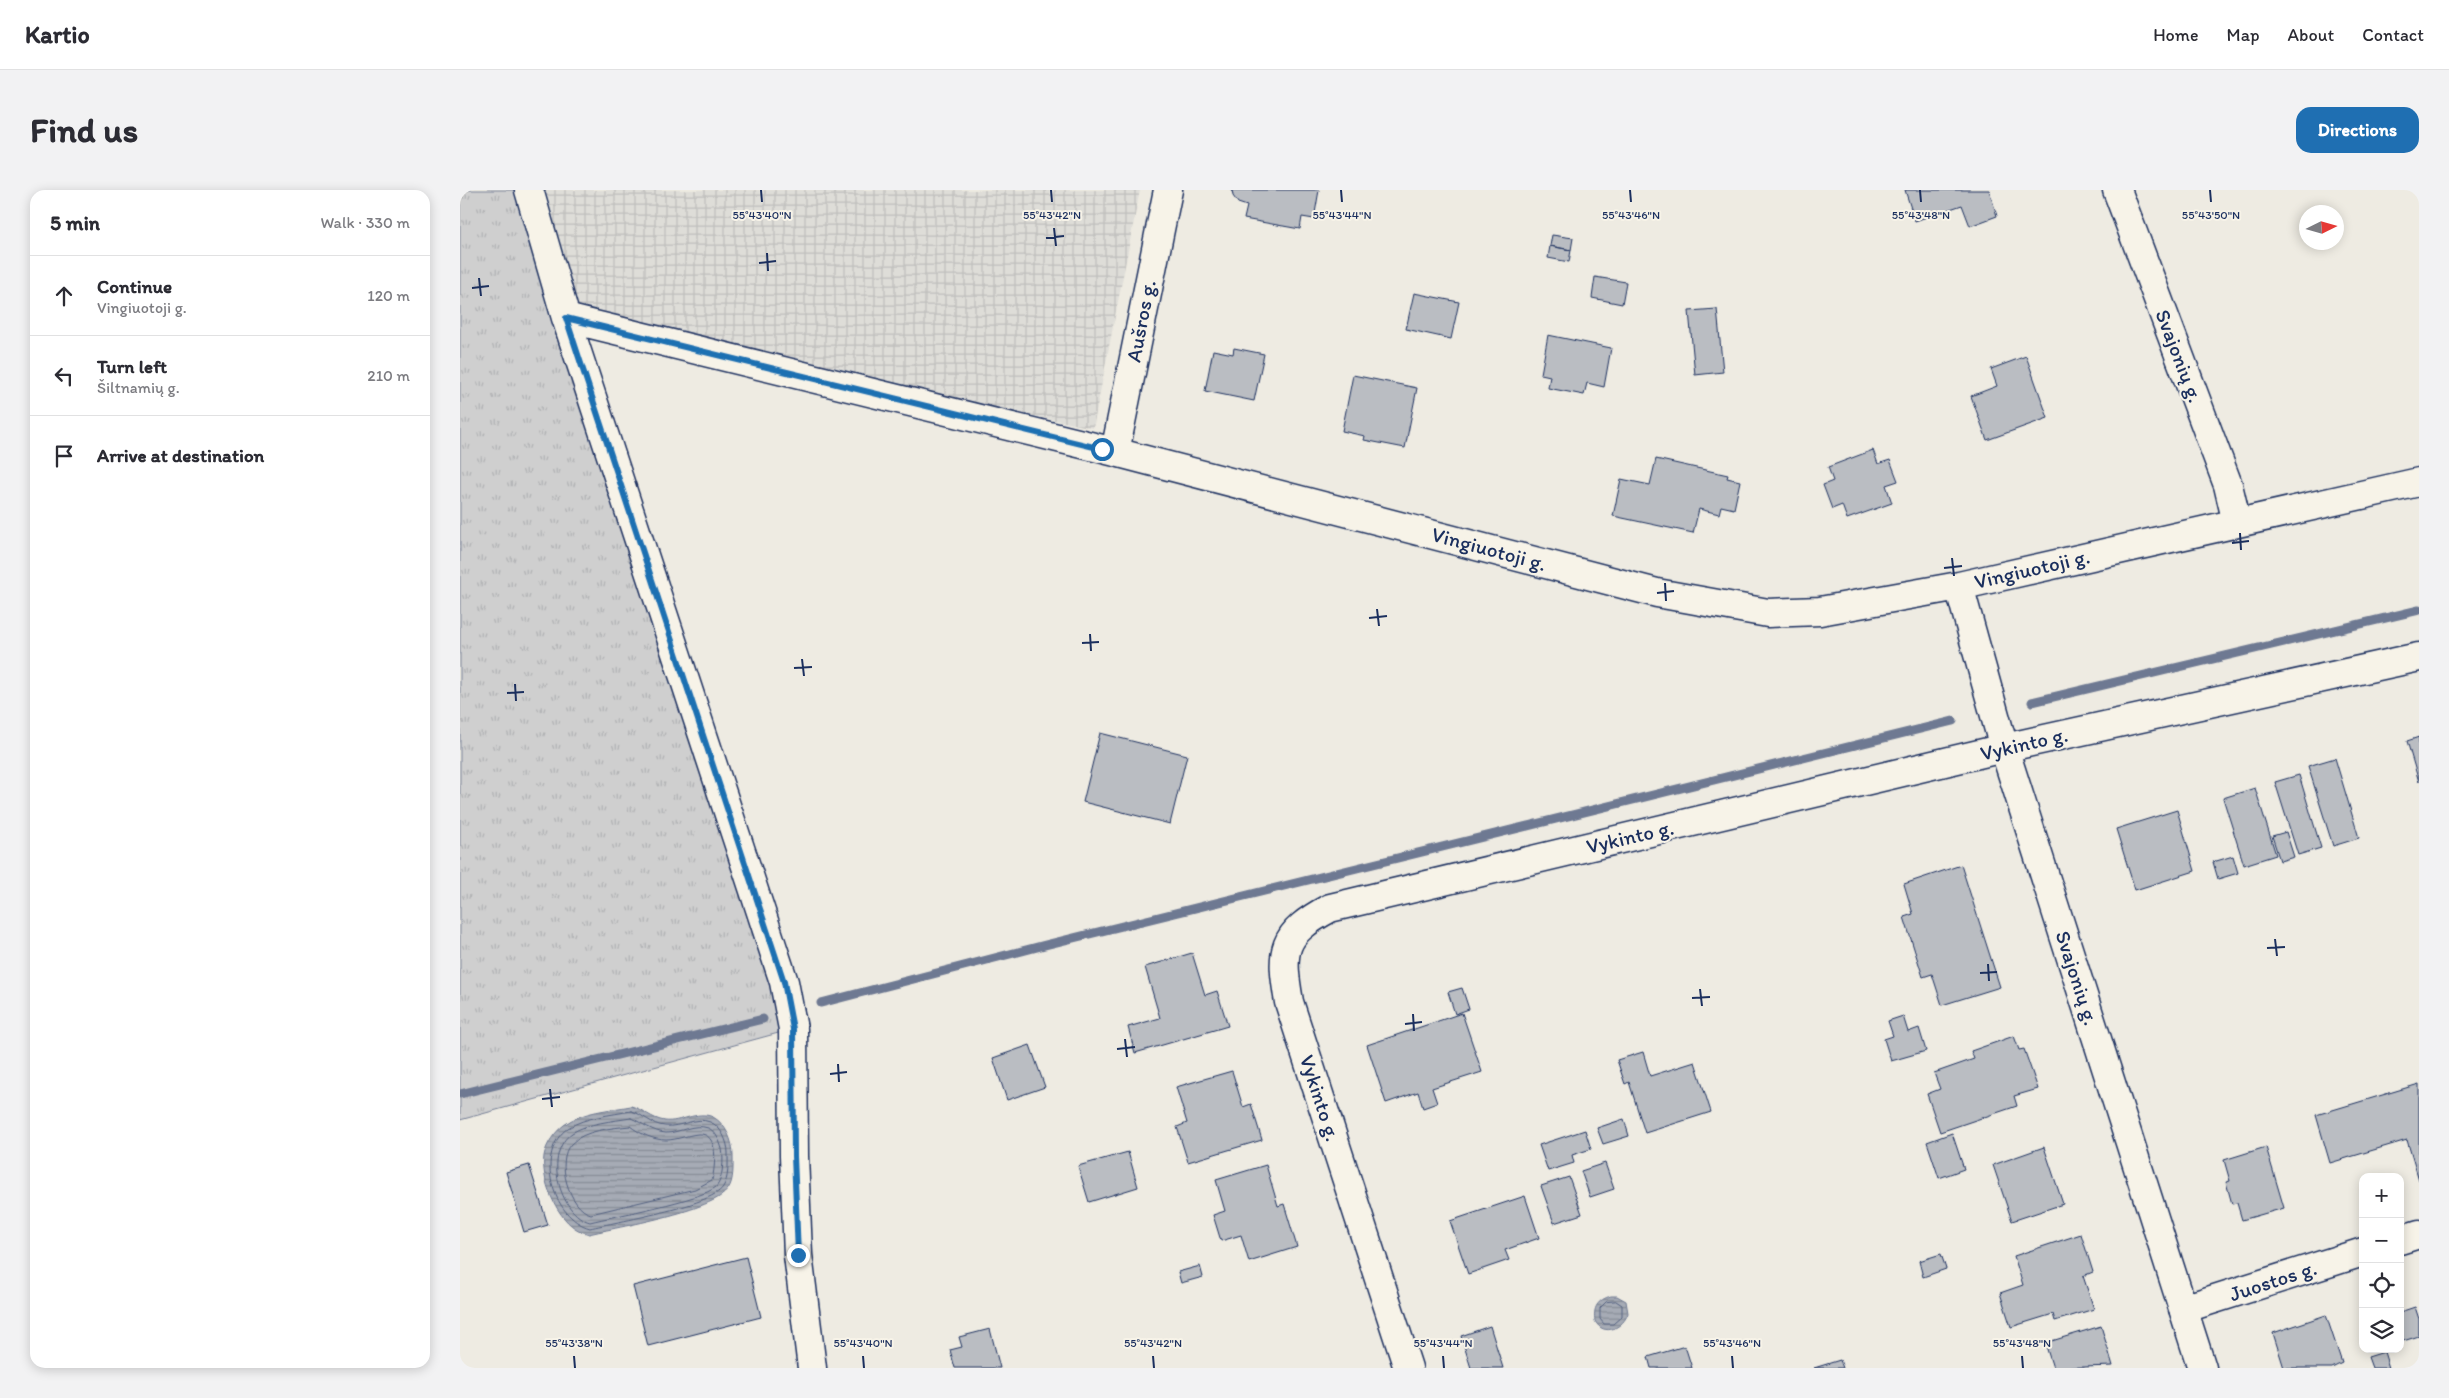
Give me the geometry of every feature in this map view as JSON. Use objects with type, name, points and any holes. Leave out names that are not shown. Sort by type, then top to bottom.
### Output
[{"type":"street","points":[[529,190],[566,318],[784,982],[793,1029],[794,1156],[798,1255],[812,1368]]},
{"type":"street","name":"Aušros g.","points":[[1115,452],[1168,190]]},
{"type":"street","name":"Svajonių g.","points":[[2117,190],[2228,486],[2238,523]]},
{"type":"street","name":"Vingiuotoji g.","points":[[566,318],[1115,452],[1656,593],[1719,606],[1768,612],[1820,611],[1959,586],[2419,482]]},
{"type":"street","name":"Svajonių g.","points":[[1959,586],[2004,748],[2202,1368]]},
{"type":"street","name":"Vykinto g.","points":[[1408,1368],[1289,1002],[1283,967],[1288,944],[1303,922],[1330,908],[2004,748],[2419,657]]},
{"type":"street","points":[[2404,1239],[2419,1234]]},
{"type":"street","name":"Juostos g.","points":[[2183,1309],[2359,1253]]},
{"type":"shaded area","points":[[529,190],[1140,190],[1093,428],[566,318]]},
{"type":"green space","points":[[460,190],[529,190],[793,1029],[460,1120]]},
{"type":"water","points":[[631,1106],[665,1121],[701,1115],[707,1115],[718,1120],[725,1128],[732,1145],[733,1169],[730,1186],[719,1197],[685,1211],[589,1234],[580,1231],[561,1215],[551,1196],[544,1165],[547,1147],[557,1131],[571,1120],[596,1112]]},
{"type":"water","points":[[1611,1296],[1617,1296],[1626,1301],[1628,1313],[1622,1323],[1608,1330],[1603,1329],[1595,1321],[1595,1308],[1599,1302]]},
{"type":"building","points":[[1232,190],[1319,190],[1314,219],[1302,217],[1300,229],[1244,219],[1247,206],[1238,203],[1233,196]]},
{"type":"building","points":[[1905,190],[1989,190],[1997,216],[1970,226],[1962,205],[1915,221]]},
{"type":"building","points":[[1552,235],[1573,238],[1571,250],[1550,246]]},
{"type":"building","points":[[1550,246],[1571,250],[1569,262],[1548,258]]},
{"type":"building","points":[[1595,277],[1626,282],[1622,304],[1592,298]]},
{"type":"building","points":[[1414,293],[1459,302],[1451,339],[1406,329]]},
{"type":"building","points":[[1717,309],[1723,372],[1695,375],[1689,311]]},
{"type":"building","points":[[1548,335],[1611,348],[1604,387],[1587,383],[1584,395],[1548,388],[1550,376],[1541,374]]},
{"type":"building","points":[[1234,348],[1264,354],[1254,401],[1205,391],[1213,350],[1233,354]]},
{"type":"building","points":[[2026,356],[2048,418],[1987,440],[1971,396],[1997,386],[1991,369]]},
{"type":"building","points":[[1353,375],[1417,388],[1405,448],[1364,440],[1365,436],[1342,431]]},
{"type":"building","points":[[1873,450],[1878,464],[1890,460],[1898,481],[1886,485],[1892,503],[1847,519],[1842,505],[1832,509],[1823,485],[1833,481],[1828,467]]},
{"type":"building","points":[[1656,459],[1728,475],[1727,478],[1740,481],[1734,509],[1721,506],[1719,514],[1699,509],[1693,533],[1613,516],[1621,479],[1650,485]]},
{"type":"building","points":[[1100,733],[1187,755],[1170,824],[1083,802]]},
{"type":"building","points":[[2419,737],[2419,782],[2407,741]]},
{"type":"building","points":[[2335,758],[2359,838],[2333,846],[2308,766]]},
{"type":"building","points":[[2299,775],[2321,848],[2298,855],[2275,782]]},
{"type":"building","points":[[2255,788],[2276,855],[2244,865],[2223,798]]},
{"type":"building","points":[[2177,810],[2195,871],[2135,890],[2116,829]]},
{"type":"building","points":[[2286,832],[2294,857],[2280,861],[2272,836]]},
{"type":"building","points":[[2233,856],[2238,873],[2218,879],[2213,862]]},
{"type":"building","points":[[1961,865],[2000,987],[1942,1005],[1932,974],[1923,977],[1904,917],[1913,914],[1904,884]]},
{"type":"building","points":[[1192,953],[1205,995],[1217,991],[1228,1026],[1135,1053],[1128,1027],[1160,1018],[1145,967]]},
{"type":"building","points":[[1462,988],[1469,1009],[1455,1014],[1448,992]]},
{"type":"building","points":[[1462,1013],[1482,1072],[1432,1088],[1437,1103],[1423,1108],[1418,1092],[1386,1103],[1367,1045]]},
{"type":"building","points":[[1903,1016],[1908,1032],[1919,1028],[1926,1051],[1891,1061],[1884,1039],[1893,1036],[1888,1021]]},
{"type":"building","points":[[2014,1036],[2019,1050],[2024,1049],[2038,1089],[2014,1096],[2017,1106],[1940,1132],[1927,1094],[1940,1089],[1934,1073],[1974,1059],[1971,1051]]},
{"type":"building","points":[[1030,1045],[1045,1087],[1007,1100],[993,1058]]},
{"type":"building","points":[[1643,1052],[1650,1076],[1695,1062],[1711,1112],[1645,1133],[1629,1082],[1625,1084],[1617,1060]]},
{"type":"building","points":[[1232,1071],[1243,1107],[1251,1104],[1262,1140],[1188,1162],[1177,1127],[1187,1123],[1176,1087]]},
{"type":"building","points":[[2419,1084],[2419,1180],[2407,1140],[2330,1163],[2316,1115]]},
{"type":"building","points":[[1624,1119],[1629,1136],[1603,1144],[1597,1128]]},
{"type":"building","points":[[1585,1130],[1591,1149],[1572,1155],[1574,1163],[1548,1171],[1539,1145]]},
{"type":"building","points":[[1952,1133],[1964,1169],[1939,1178],[1927,1142]]},
{"type":"building","points":[[2044,1147],[2063,1204],[2012,1221],[1993,1165]]},
{"type":"building","points":[[2266,1147],[2284,1208],[2242,1220],[2237,1203],[2232,1204],[2226,1182],[2230,1181],[2224,1160]]},
{"type":"building","points":[[1128,1152],[1138,1187],[1089,1202],[1078,1166]]},
{"type":"building","points":[[1605,1163],[1614,1189],[1590,1197],[1581,1171]]},
{"type":"building","points":[[529,1165],[548,1225],[524,1232],[506,1172]]},
{"type":"building","points":[[1266,1165],[1278,1206],[1284,1204],[1297,1247],[1249,1262],[1241,1235],[1221,1241],[1213,1215],[1225,1211],[1216,1180]]},
{"type":"building","points":[[1569,1177],[1582,1214],[1554,1223],[1541,1186]]},
{"type":"building","points":[[1525,1196],[1539,1238],[1505,1250],[1509,1260],[1468,1274],[1450,1221]]},
{"type":"building","points":[[2081,1234],[2093,1272],[2083,1276],[2094,1309],[2055,1321],[2053,1314],[2011,1327],[2000,1293],[2023,1285],[2014,1256]]},
{"type":"building","points":[[1941,1254],[1946,1269],[1923,1277],[1919,1261]]},
{"type":"building","points":[[746,1257],[761,1317],[648,1346],[633,1286]]},
{"type":"building","points":[[1200,1266],[1203,1277],[1181,1283],[1178,1272]]},
{"type":"building","points":[[2415,1307],[2419,1319],[2419,1336],[2404,1341],[2404,1311]]},
{"type":"building","points":[[2326,1315],[2342,1363],[2332,1368],[2284,1368],[2273,1333]]},
{"type":"building","points":[[1490,1326],[1503,1368],[1471,1368],[1461,1336]]},
{"type":"building","points":[[2101,1326],[2113,1366],[2053,1368],[2045,1343]]},
{"type":"building","points":[[990,1329],[1000,1368],[955,1368],[950,1350],[962,1347],[959,1337]]},
{"type":"building","points":[[1685,1346],[1692,1368],[1651,1368],[1648,1357]]},
{"type":"building","points":[[2384,1353],[2389,1368],[2372,1368],[2368,1357]]},
{"type":"building","points":[[1840,1360],[1843,1368],[1814,1368]]},
{"type":"waterway","points":[[2032,702],[2419,610]]},
{"type":"waterway","points":[[821,1003],[1045,945],[1953,721]]},
{"type":"waterway","points":[[460,1094],[763,1019]]},
{"type":"route","points":[[798,1255],[794,1156],[793,1029],[784,982],[764,916],[566,318],[1102,449]]}]
